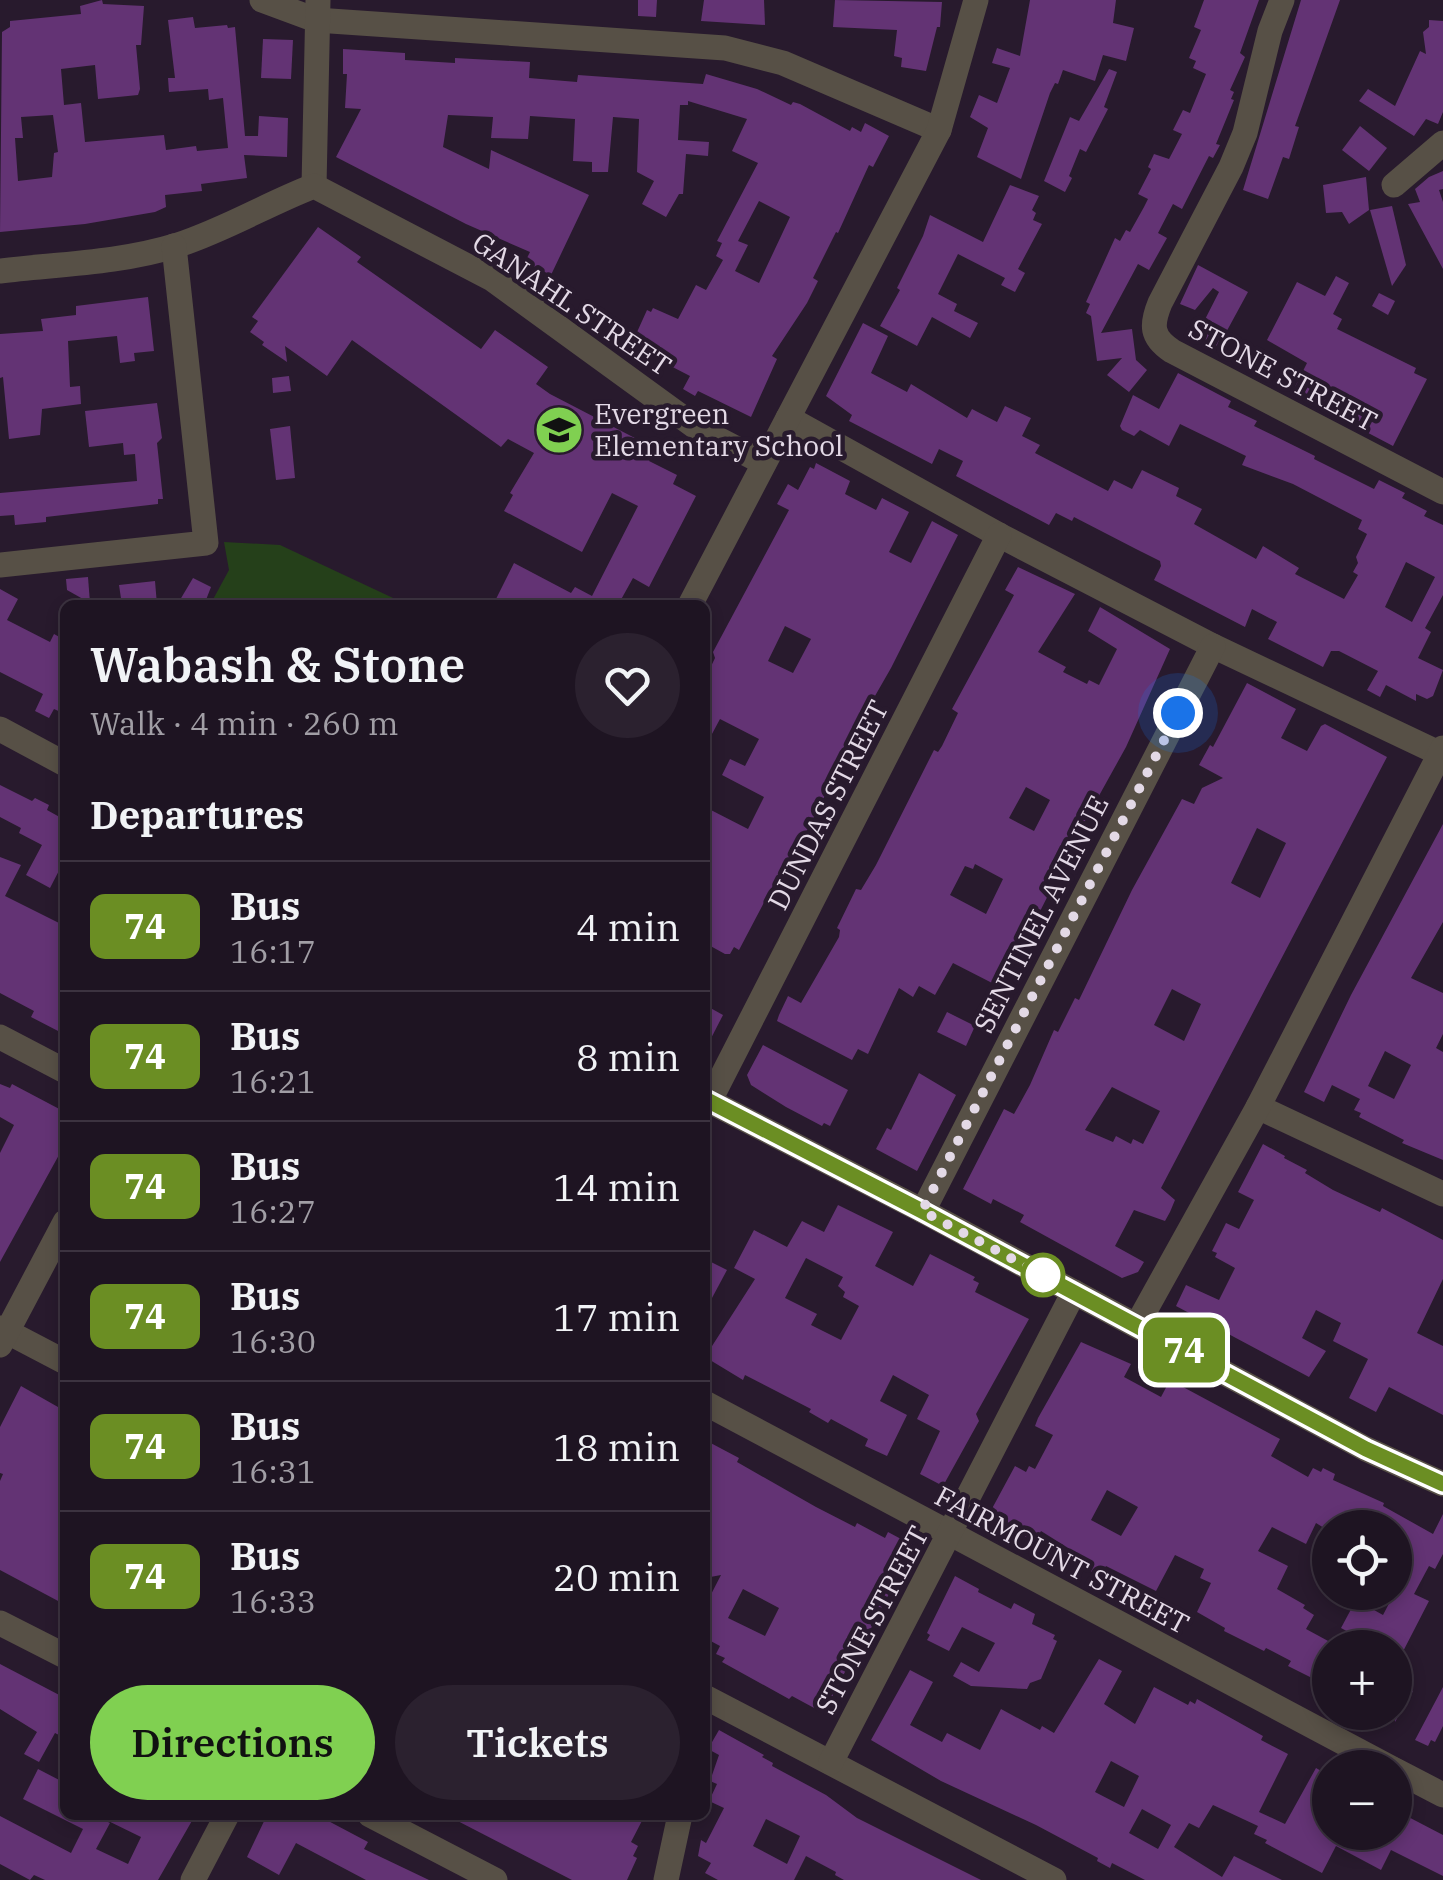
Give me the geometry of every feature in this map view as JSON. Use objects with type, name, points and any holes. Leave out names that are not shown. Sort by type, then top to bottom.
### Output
[{"type":"street","points":[[262,0],[317,10],[725,48],[782,62],[939,130]]},
{"type":"street","points":[[693,600],[939,130],[976,0]]},
{"type":"street","name":"STONE STREET","points":[[1282,0],[1270,31],[1245,133],[1160,303],[1153,332],[1159,343],[1172,351],[1443,492]]},
{"type":"street","points":[[0,271],[125,258],[174,246],[234,224],[314,186],[317,10]]},
{"type":"street","points":[[1394,185],[1443,143]]},
{"type":"street","name":"GANAHL STREET","points":[[314,186],[492,279],[697,428],[764,463]]},
{"type":"street","points":[[0,565],[206,543],[174,246]]},
{"type":"street","points":[[788,418],[999,535],[1213,646],[1442,752],[1258,1107],[1137,1324]]},
{"type":"street","name":"DUNDAS STREET","points":[[710,1094],[999,535]]},
{"type":"street","name":"SENTINEL AVENUE","points":[[922,1211],[1213,646]]},
{"type":"street","points":[[0,730],[60,761]]},
{"type":"street","points":[[0,1036],[60,1067]]},
{"type":"street","points":[[710,1102],[1137,1324],[1366,1449],[1443,1484]]},
{"type":"street","points":[[1258,1107],[1443,1194]]},
{"type":"street","points":[[60,1231],[2,1335],[60,1360]]},
{"type":"street","name":"STONE STREET","points":[[831,1762],[1074,1292]]},
{"type":"street","name":"FAIRMOUNT STREET","points":[[710,1407],[1357,1750]]},
{"type":"street","points":[[0,1622],[60,1653]]},
{"type":"street","points":[[710,1700],[1054,1880]]},
{"type":"street","name":"FAIRMOUNT STREET","points":[[1412,1779],[1443,1795]]},
{"type":"street","points":[[193,1880],[223,1820]]},
{"type":"street","points":[[380,1820],[495,1880]]},
{"type":"street","points":[[666,1880],[679,1820]]},
{"type":"green space","points":[[224,542],[280,545],[397,600],[213,600],[229,570]]},
{"type":"building","points":[[102,0],[103,4],[144,6],[141,45],[136,45],[138,95],[98,99],[95,65],[61,69],[64,105],[81,103],[85,142],[164,135],[166,150],[196,146],[197,151],[228,148],[223,98],[209,100],[208,89],[169,92],[168,78],[175,78],[168,20],[193,17],[195,28],[235,27],[245,136],[258,136],[259,116],[288,118],[287,157],[244,155],[247,178],[201,184],[202,191],[165,195],[166,207],[155,212],[0,232],[2,32],[10,27],[10,21],[81,14],[80,6]],"holes":[[[53,115],[58,152],[54,153],[52,177],[18,181],[15,138],[23,138],[21,117]]]},
{"type":"building","points":[[638,0],[657,0],[656,17],[638,16]]},
{"type":"building","points":[[704,0],[764,0],[765,25],[701,21]]},
{"type":"building","points":[[835,0],[942,2],[940,27],[926,71],[901,67],[902,58],[894,56],[897,30],[833,27]]},
{"type":"building","points":[[1030,0],[1116,0],[1113,23],[1134,28],[1126,61],[1103,55],[1095,81],[1063,70],[1050,93],[1021,179],[977,157],[988,128],[970,117],[979,95],[997,103],[1010,68],[992,63],[997,48],[1020,56]]},
{"type":"building","points":[[1204,0],[1259,0],[1240,53],[1245,57],[1230,90],[1234,100],[1216,144],[1220,145],[1213,158],[1209,156],[1182,209],[1173,204],[1158,233],[1167,238],[1149,270],[1138,264],[1101,333],[1132,329],[1136,360],[1147,370],[1129,392],[1107,375],[1122,358],[1097,361],[1091,316],[1086,313],[1090,304],[1086,302],[1115,238],[1120,241],[1126,230],[1130,232],[1148,199],[1138,194],[1154,154],[1169,159],[1182,134],[1173,130],[1183,110],[1190,113],[1206,74],[1193,68],[1196,61],[1189,58],[1201,30],[1194,27]]},
{"type":"building","points":[[1301,0],[1340,0],[1295,126],[1299,127],[1289,159],[1283,157],[1268,199],[1243,190]]},
{"type":"building","points":[[1429,20],[1443,21],[1443,112],[1438,124],[1426,119],[1414,136],[1359,101],[1368,89],[1395,106],[1420,51],[1426,54],[1423,32],[1429,27]]},
{"type":"building","points":[[263,39],[293,40],[291,79],[261,78]]},
{"type":"building","points":[[343,49],[405,53],[405,60],[530,62],[529,78],[577,82],[578,75],[703,84],[706,74],[757,89],[791,105],[800,104],[850,131],[852,127],[861,132],[865,123],[889,136],[873,167],[869,165],[813,278],[818,281],[807,303],[772,356],[777,359],[751,417],[698,391],[695,396],[683,389],[690,376],[659,360],[662,354],[633,341],[647,310],[651,312],[653,308],[678,319],[696,285],[706,290],[723,260],[716,256],[722,243],[717,241],[758,163],[732,151],[747,119],[688,101],[688,105],[680,105],[678,140],[709,142],[708,156],[686,154],[683,194],[679,194],[666,217],[642,204],[654,181],[637,172],[639,119],[613,117],[608,172],[592,172],[592,162],[573,161],[575,119],[530,116],[528,139],[491,138],[493,117],[448,115],[443,147],[489,169],[491,150],[589,195],[551,275],[525,262],[530,252],[336,157],[361,109],[345,108],[347,74],[343,74]],"holes":[[[759,201],[790,217],[759,283],[735,271],[748,245],[738,241]]]},
{"type":"building","points":[[1109,69],[1117,72],[1104,107],[1108,109],[1086,152],[1080,149],[1065,192],[1044,181],[1070,117],[1079,121]]},
{"type":"building","points":[[1360,126],[1387,148],[1369,171],[1342,150]]},
{"type":"building","points":[[1443,171],[1443,189],[1439,190],[1443,202],[1443,269],[1408,204],[1420,202],[1415,189]]},
{"type":"building","points":[[1366,177],[1369,210],[1349,224],[1342,212],[1326,213],[1323,185]]},
{"type":"building","points":[[1010,185],[1039,196],[1032,210],[1036,213],[1033,220],[1042,224],[1018,269],[1025,273],[1015,292],[1001,285],[1005,278],[958,254],[938,294],[957,304],[954,311],[978,323],[970,338],[932,317],[917,346],[880,326],[900,290],[897,288],[930,215],[983,242]]},
{"type":"building","points":[[1392,206],[1406,265],[1392,286],[1370,210]]},
{"type":"building","points":[[318,227],[361,257],[357,262],[481,349],[495,330],[548,367],[536,384],[656,449],[649,461],[677,475],[673,484],[696,496],[649,587],[633,578],[621,600],[496,600],[514,563],[571,593],[575,587],[592,596],[638,506],[612,493],[582,552],[504,511],[534,453],[508,439],[501,447],[352,340],[327,376],[285,346],[287,362],[250,332],[258,321],[252,317]]},
{"type":"building","points":[[1198,265],[1248,292],[1217,349],[1196,337],[1219,292],[1213,288],[1195,310],[1180,304]]},
{"type":"building","points":[[1336,276],[1349,283],[1333,314],[1342,319],[1337,329],[1416,368],[1414,373],[1427,379],[1393,446],[1292,393],[1307,363],[1267,340],[1297,282],[1325,296]]},
{"type":"building","points":[[1379,293],[1395,301],[1388,315],[1372,306]]},
{"type":"building","points":[[148,297],[154,351],[134,353],[135,361],[120,363],[117,336],[68,341],[70,387],[80,386],[81,404],[42,409],[40,435],[9,439],[3,377],[0,378],[0,334],[43,331],[41,319],[76,315],[76,306]]},
{"type":"building","points":[[863,323],[888,336],[871,373],[907,392],[911,384],[967,418],[972,409],[997,422],[1005,406],[1031,418],[1022,436],[1040,445],[1035,453],[1108,491],[1114,480],[1132,489],[1142,470],[1179,488],[1176,496],[1202,509],[1194,524],[1256,559],[1263,546],[1299,568],[1295,574],[1344,599],[1358,575],[1353,572],[1358,563],[1356,557],[1367,534],[1358,529],[1362,520],[1293,484],[1242,465],[1246,456],[1180,424],[1169,446],[1140,430],[1134,436],[1122,430],[1120,426],[1133,395],[1159,409],[1178,373],[1231,401],[1228,407],[1257,421],[1254,426],[1315,456],[1314,459],[1374,489],[1379,480],[1405,493],[1402,498],[1443,525],[1443,595],[1425,628],[1431,632],[1418,658],[1443,670],[1433,696],[1427,699],[1416,694],[1416,701],[1386,685],[1380,697],[1367,690],[1378,671],[1339,651],[1331,651],[1323,667],[1268,639],[1277,622],[1252,609],[1245,627],[1154,580],[1160,561],[1074,517],[1072,521],[1056,513],[1049,525],[956,476],[963,461],[939,449],[932,464],[849,421],[852,415],[826,396]],"holes":[[[1406,562],[1435,577],[1412,622],[1385,607]]]},
{"type":"building","points":[[289,376],[291,391],[273,393],[272,378]]},
{"type":"building","points":[[157,403],[163,499],[158,499],[158,504],[46,517],[46,522],[15,525],[14,515],[0,516],[0,493],[137,481],[135,454],[124,455],[123,443],[89,447],[85,411]]},
{"type":"building","points":[[290,426],[295,478],[276,480],[270,429]]},
{"type":"building","points":[[816,463],[850,481],[845,494],[876,510],[882,498],[909,512],[889,552],[911,563],[932,521],[958,535],[891,668],[836,764],[840,766],[785,874],[780,872],[739,950],[734,947],[730,954],[725,954],[710,946],[710,810],[748,829],[764,797],[722,775],[730,759],[745,766],[759,739],[720,719],[710,738],[710,668],[715,658],[713,652],[789,510],[777,504],[788,484],[798,490],[810,467],[814,469]],"holes":[[[785,626],[811,639],[793,673],[768,661]]]},
{"type":"building","points":[[1018,567],[1075,594],[1038,652],[1066,667],[1063,672],[1087,684],[1089,680],[1099,685],[1117,649],[1088,631],[1100,607],[1170,649],[1126,747],[1065,857],[1031,929],[1026,927],[996,985],[953,963],[935,995],[919,986],[913,997],[899,988],[868,1054],[858,1049],[852,1060],[777,1021],[788,996],[801,1003],[839,937],[837,928],[856,889],[861,890],[934,750],[938,752],[942,746],[958,713],[952,709],[1014,595],[1005,590]],"holes":[[[1026,787],[1050,800],[1034,831],[1009,818]],[[975,864],[1003,879],[986,914],[950,895],[965,866],[973,869]]]},
{"type":"building","points":[[88,577],[90,600],[67,590],[66,579]]},
{"type":"building","points":[[193,578],[211,587],[206,600],[180,600]]},
{"type":"building","points":[[155,581],[157,600],[121,600],[119,585]]},
{"type":"building","points":[[0,589],[18,599],[7,620],[50,642],[54,634],[60,637],[60,712],[54,709],[49,718],[35,711],[43,694],[0,672]]},
{"type":"building","points":[[1247,683],[1296,709],[1281,738],[1307,751],[1325,724],[1387,757],[1161,1188],[1175,1200],[1165,1221],[1134,1210],[1115,1246],[1144,1262],[1138,1272],[1122,1278],[1020,1222],[1024,1215],[963,1189],[1004,1109],[1014,1114],[1054,1030],[1058,1032],[1075,998],[1079,1000],[1182,799],[1194,804],[1202,788],[1223,778],[1199,765],[1210,745],[1213,747]],"holes":[[[1257,828],[1286,843],[1260,898],[1231,883]],[[1172,989],[1201,1004],[1184,1041],[1154,1025]],[[1112,1087],[1160,1111],[1143,1144],[1133,1139],[1131,1144],[1116,1136],[1113,1142],[1085,1130]]]},
{"type":"building","points":[[0,785],[49,805],[47,810],[60,817],[60,869],[50,888],[26,875],[42,845],[0,817]]},
{"type":"building","points":[[1443,824],[1443,922],[1411,978],[1443,993],[1443,1034],[1436,1048],[1443,1052],[1443,1160],[1402,1143],[1404,1140],[1359,1117],[1361,1113],[1354,1110],[1360,1099],[1332,1085],[1324,1102],[1304,1092]],"holes":[[[1385,1051],[1411,1065],[1394,1099],[1368,1086]]]},
{"type":"building","points":[[0,857],[21,865],[5,896],[60,924],[60,1032],[31,1017],[34,1011],[0,993]]},
{"type":"building","points":[[710,1008],[723,1015],[710,1040]]},
{"type":"building","points":[[947,1012],[975,1026],[966,1046],[937,1032]]},
{"type":"building","points":[[763,1045],[848,1090],[830,1126],[822,1126],[751,1085],[747,1075]]},
{"type":"building","points":[[919,1073],[956,1095],[917,1171],[876,1149],[887,1128],[891,1130]]},
{"type":"building","points":[[0,1084],[10,1088],[12,1084],[60,1109],[60,1153],[0,1262],[0,1153],[14,1125],[0,1117]]},
{"type":"building","points":[[1263,1144],[1333,1190],[1380,1212],[1382,1208],[1443,1240],[1443,1279],[1417,1333],[1443,1346],[1443,1415],[1389,1387],[1376,1412],[1349,1398],[1368,1359],[1333,1341],[1341,1323],[1316,1310],[1302,1338],[1326,1351],[1309,1377],[1176,1306],[1186,1285],[1219,1300],[1235,1268],[1215,1257],[1217,1253],[1212,1251],[1226,1223],[1239,1229],[1254,1200],[1238,1192]]},
{"type":"building","points":[[838,1205],[893,1232],[875,1266],[913,1286],[930,1254],[975,1277],[973,1280],[979,1283],[975,1292],[1029,1319],[976,1414],[979,1421],[943,1486],[920,1474],[940,1431],[917,1419],[929,1395],[893,1375],[880,1401],[907,1415],[887,1456],[865,1446],[868,1439],[831,1419],[828,1423],[809,1412],[811,1409],[745,1375],[743,1380],[710,1360],[710,1349],[755,1279],[734,1268],[754,1230],[787,1247],[802,1221],[824,1232]],"holes":[[[806,1258],[843,1277],[838,1286],[845,1292],[843,1297],[859,1306],[841,1340],[811,1325],[817,1314],[785,1298]]]},
{"type":"building","points":[[710,1262],[727,1270],[710,1302]]},
{"type":"building","points":[[1081,1342],[1131,1364],[1124,1377],[1161,1397],[1170,1380],[1280,1439],[1271,1456],[1308,1477],[1313,1468],[1321,1472],[1323,1468],[1335,1474],[1333,1480],[1384,1503],[1390,1510],[1312,1510],[1312,1531],[1306,1544],[1272,1527],[1258,1551],[1288,1566],[1277,1589],[1305,1605],[1303,1608],[1314,1615],[1306,1629],[1312,1632],[1312,1678],[1288,1666],[1291,1661],[1224,1631],[1225,1628],[1197,1612],[1211,1583],[1200,1578],[1204,1569],[1175,1555],[1156,1591],[1106,1566],[1100,1576],[1077,1564],[1081,1556],[1041,1531],[1036,1540],[1030,1539],[988,1516],[1015,1466],[1026,1472],[1029,1466],[1035,1469],[1053,1435],[1035,1426]],"holes":[[[1107,1490],[1138,1507],[1121,1536],[1091,1520]]]},
{"type":"building","points":[[21,1386],[60,1408],[60,1602],[0,1570],[0,1427]]},
{"type":"building","points":[[710,1443],[739,1458],[737,1462],[855,1527],[857,1523],[885,1538],[888,1532],[914,1546],[868,1634],[856,1628],[839,1664],[847,1668],[826,1709],[818,1705],[816,1709],[792,1696],[789,1699],[722,1662],[725,1658],[716,1654],[720,1646],[710,1641],[710,1596],[721,1575],[710,1577]],"holes":[[[743,1589],[779,1608],[765,1636],[728,1618]]]},
{"type":"building","points":[[1443,1514],[1443,1554],[1435,1569],[1429,1566],[1414,1594],[1429,1601],[1412,1634],[1412,1630],[1341,1628],[1351,1610],[1374,1610],[1383,1615],[1386,1610],[1412,1610],[1412,1522],[1433,1534]]},
{"type":"building","points":[[955,1576],[1011,1609],[1014,1603],[1035,1614],[1032,1624],[1055,1635],[1053,1639],[1057,1641],[1041,1679],[1030,1683],[1027,1689],[971,1686],[953,1676],[961,1662],[979,1672],[995,1643],[962,1627],[949,1651],[927,1640]]},
{"type":"building","points":[[1099,1659],[1122,1671],[1104,1704],[1135,1724],[1154,1687],[1188,1705],[1190,1701],[1195,1704],[1197,1699],[1288,1754],[1259,1812],[1285,1824],[1312,1775],[1312,1850],[1334,1850],[1322,1873],[1265,1843],[1267,1840],[1254,1834],[1258,1826],[1213,1805],[1199,1828],[1189,1823],[1174,1847],[1222,1877],[1234,1856],[1282,1880],[1145,1880],[1112,1863],[1110,1868],[1098,1858],[941,1781],[871,1740],[910,1670],[933,1682],[910,1725],[942,1742],[947,1733],[980,1750],[1001,1709],[1040,1730],[1042,1726],[1054,1733]],"holes":[[[1111,1761],[1139,1776],[1124,1807],[1095,1792]],[[1142,1809],[1171,1825],[1158,1849],[1129,1833]]]},
{"type":"building","points":[[0,1664],[60,1695],[60,1736],[55,1733],[39,1762],[24,1754],[37,1732],[0,1709]]},
{"type":"building","points":[[1443,1687],[1443,1726],[1435,1742],[1431,1740],[1428,1746],[1415,1740]]},
{"type":"building","points":[[719,1730],[764,1755],[772,1766],[826,1795],[857,1818],[981,1880],[844,1880],[806,1856],[794,1880],[718,1880],[705,1873],[711,1863],[698,1856],[701,1840],[706,1843],[724,1808],[710,1801],[717,1784],[710,1781],[719,1755],[710,1750],[710,1746]],"holes":[[[766,1819],[800,1836],[787,1864],[753,1846]]]},
{"type":"building","points":[[38,1769],[60,1780],[60,1818],[23,1799]]},
{"type":"building","points":[[0,1816],[71,1853],[83,1829],[65,1820],[110,1823],[96,1849],[128,1864],[141,1837],[106,1820],[192,1820],[158,1880],[45,1880],[34,1875],[30,1880],[0,1864]]},
{"type":"building","points":[[1412,1819],[1443,1835],[1443,1876],[1391,1850],[1412,1850]]},
{"type":"building","points":[[265,1820],[326,1820],[368,1842],[364,1849],[429,1880],[366,1880],[296,1843],[279,1875],[247,1857]]},
{"type":"building","points":[[456,1820],[642,1820],[631,1842],[638,1846],[633,1856],[637,1858],[627,1880],[572,1880]]},
{"type":"building","points":[[1344,1850],[1391,1850],[1381,1870]]},
{"type":"bus line","name":"74","points":[[710,1102],[1137,1324],[1366,1449],[1443,1484]]},
{"type":"place","name":"Evergreen Elementary School","points":[[559,430]]},
{"type":"route","points":[[1043,1275],[922,1211],[1178,713]]}]
